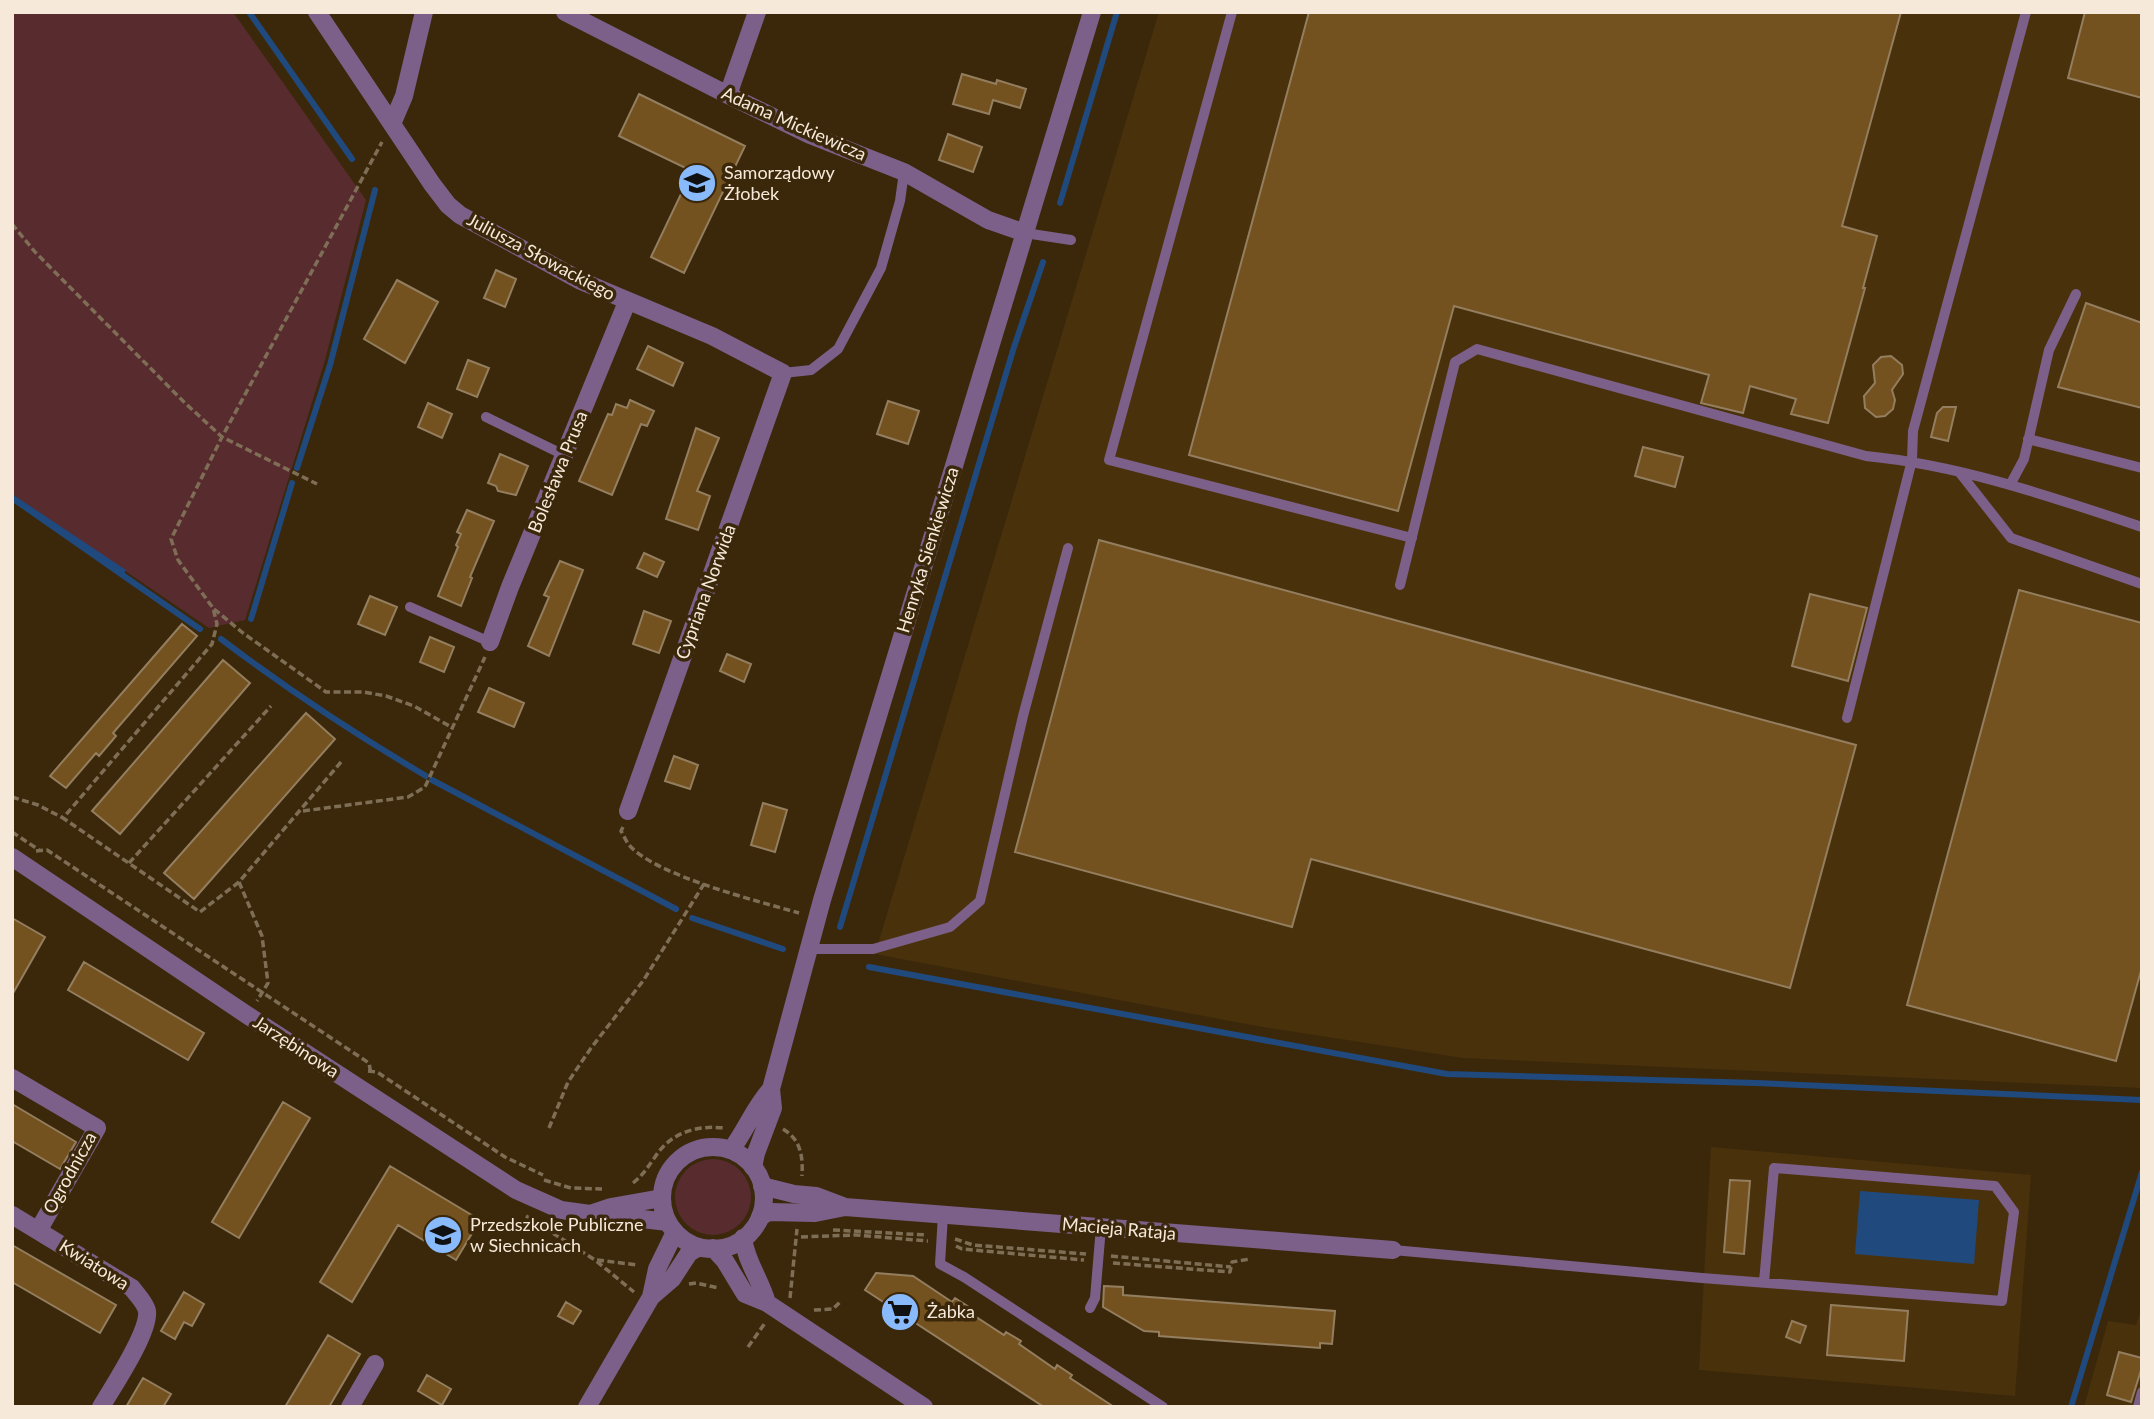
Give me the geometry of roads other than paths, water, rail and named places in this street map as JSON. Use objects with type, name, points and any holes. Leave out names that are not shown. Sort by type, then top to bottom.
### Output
[{"type":"street","points":[[317,12],[392,124]]},
{"type":"street","points":[[392,124],[404,96],[424,12]]},
{"type":"street","name":"Adama Mickiewicza","points":[[565,12],[810,135],[904,172],[988,220],[1025,233]]},
{"type":"street","points":[[728,95],[757,12]]},
{"type":"street","name":"Henryka Sienkiewicza","points":[[753,1167],[774,1108],[771,1089],[817,919],[1092,12]]},
{"type":"street","name":"Juliusza Słowackiego","points":[[392,124],[448,205],[460,215],[580,281],[712,336],[783,373]]},
{"type":"street","name":"Bolesława Prusa","points":[[490,642],[627,302]]},
{"type":"street","name":"Cypriana Norwida","points":[[628,811],[783,373]]},
{"type":"street","name":"Jarzębinowa","points":[[19,855],[247,1015],[516,1191],[561,1210],[613,1220],[642,1219],[671,1227]]},
{"type":"street","name":"Ogrodnicza","points":[[12,1078],[97,1128],[38,1231]]},
{"type":"street","name":"Henryka Sienkiewicza","points":[[731,1150],[749,1124],[758,1104],[771,1089]]},
{"type":"street","points":[[651,1297],[672,1279],[689,1253],[706,1248],[729,1246],[743,1238],[760,1217],[764,1201],[762,1186],[753,1167],[731,1150],[714,1147],[698,1149],[684,1156],[672,1168],[664,1182],[662,1198],[671,1227],[690,1243],[706,1248],[725,1261],[745,1294],[767,1303],[924,1407]]},
{"type":"street","name":"Macieja Rataja","points":[[762,1186],[816,1196],[845,1207]]},
{"type":"street","name":"Jarzębinowa","points":[[590,1214],[611,1207],[662,1198]]},
{"type":"street","name":"Macieja Rataja","points":[[760,1217],[769,1212],[815,1213],[845,1207],[1393,1250]]},
{"type":"street","name":"Kwiatowa","points":[[12,1215],[132,1288],[147,1311],[136,1348],[101,1407]]},
{"type":"street","points":[[587,1407],[651,1297],[671,1227]]},
{"type":"street","points":[[743,1238],[745,1252],[762,1283],[767,1303]]},
{"type":"street","points":[[350,1407],[375,1364]]},
{"type":"lane","points":[[1232,12],[1109,460],[1412,538]]},
{"type":"lane","points":[[1847,718],[1912,460],[1913,432],[2026,12]]},
{"type":"lane","points":[[783,373],[811,370],[838,349],[881,268],[900,201],[904,172]]},
{"type":"lane","points":[[1025,233],[1071,240]]},
{"type":"lane","points":[[2010,485],[2024,459],[2049,350],[2076,295]]},
{"type":"lane","points":[[1400,585],[1455,362],[1477,349],[1866,456],[1912,460],[2010,485],[2142,527]]},
{"type":"lane","points":[[486,418],[564,455]]},
{"type":"lane","points":[[2028,439],[2142,468]]},
{"type":"lane","points":[[1960,473],[2011,538],[2142,584]]},
{"type":"lane","points":[[809,949],[873,949],[950,926],[980,901],[1023,716],[1068,548]]},
{"type":"lane","points":[[410,607],[490,642]]},
{"type":"lane","points":[[1393,1250],[1764,1282],[2002,1301],[2014,1212],[1995,1186],[1774,1168],[1764,1282]]},
{"type":"lane","points":[[943,1215],[940,1265],[964,1277],[1163,1407]]},
{"type":"lane","points":[[1090,1308],[1095,1298],[1101,1227]]},
{"type":"lane","points":[[2138,1407],[2142,1392]]},
{"type":"water","points":[[12,494],[126,570],[123,575],[50,526],[12,498]]},
{"type":"water","points":[[1860,1191],[1979,1200],[1974,1264],[1855,1254]]},
{"type":"waterway","points":[[249,12],[352,159]]},
{"type":"waterway","points":[[1060,203],[1117,12]]},
{"type":"waterway","points":[[297,468],[330,365],[375,190]]},
{"type":"waterway","points":[[840,927],[1014,347],[1043,262]]},
{"type":"waterway","points":[[251,619],[292,483]]},
{"type":"waterway","points":[[12,498],[200,629]]},
{"type":"waterway","points":[[221,639],[271,676],[426,776]]},
{"type":"waterway","points":[[432,780],[676,909]]},
{"type":"waterway","points":[[692,918],[783,949]]},
{"type":"waterway","points":[[869,967],[1447,1074],[1756,1083],[2142,1100]]},
{"type":"waterway","points":[[2071,1407],[2142,1172]]},
{"type":"place","name":"Samorządowy Żłobek","points":[[697,183]]},
{"type":"place","name":"Przedszkole Publiczne w Siechnicach","points":[[443,1235]]},
{"type":"place","name":"Żabka","points":[[900,1312]]}]
